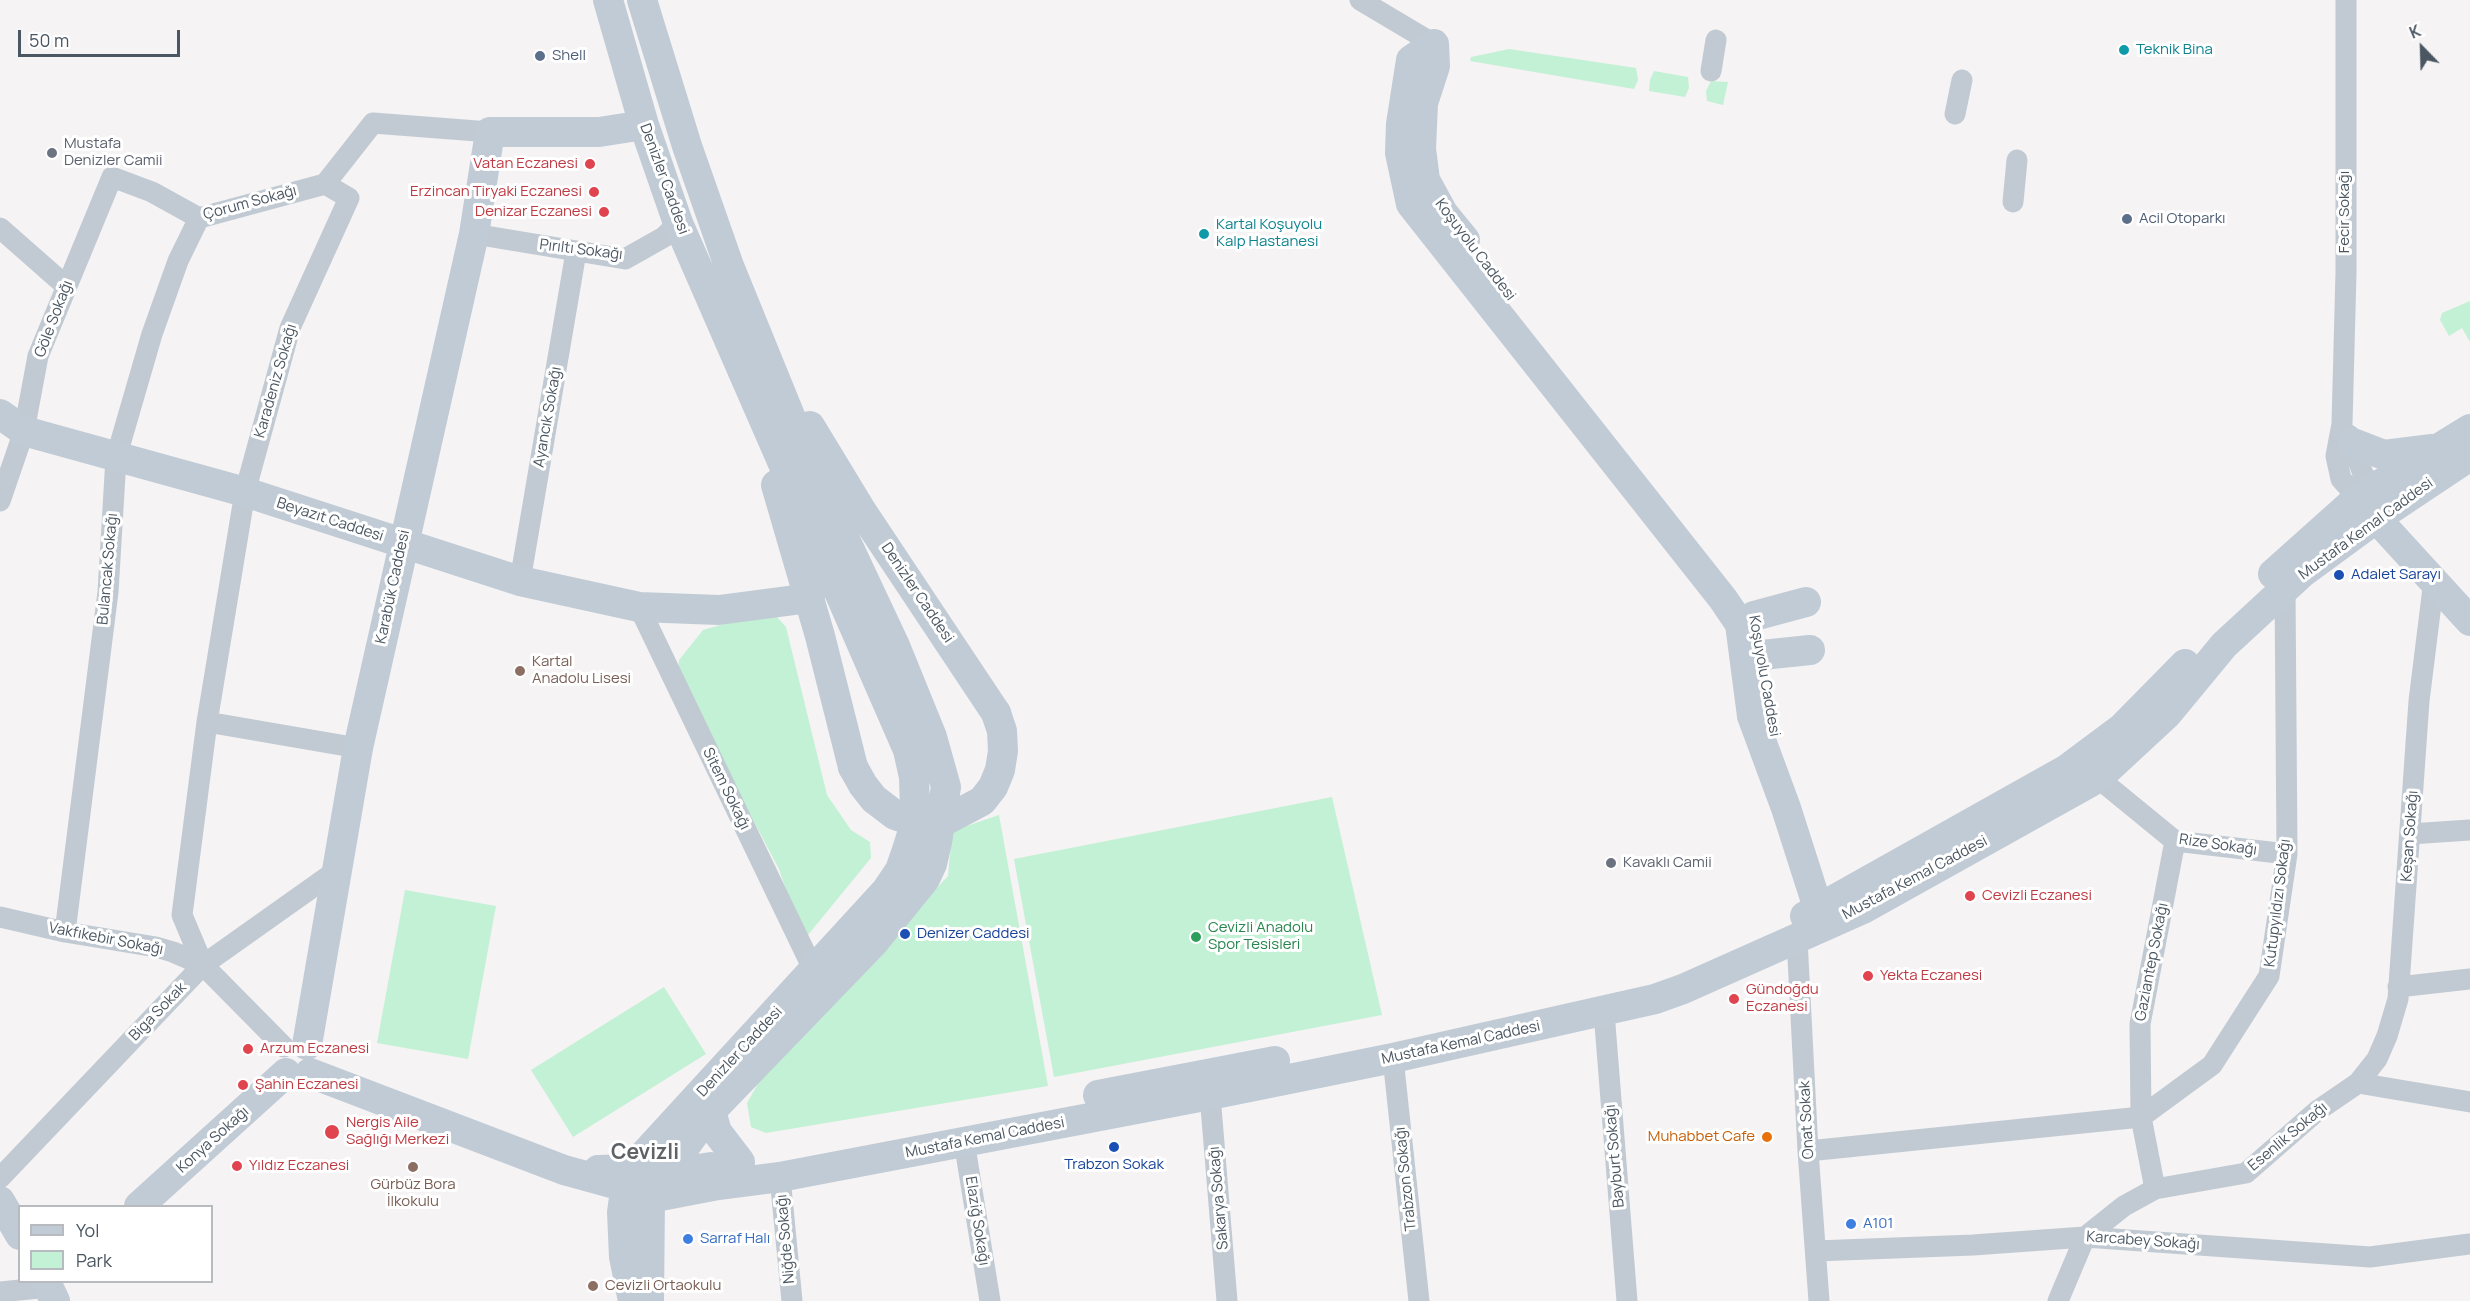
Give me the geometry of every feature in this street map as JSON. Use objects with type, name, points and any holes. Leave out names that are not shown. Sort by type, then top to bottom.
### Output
[{"type":"street","name":"Denizler Caddesi","points":[[608,0],[644,125],[678,223],[810,465],[899,656],[932,736],[946,787],[932,864],[925,879],[874,942],[644,1182],[622,1212],[623,1240],[633,1301]]},
{"type":"street","name":"Denizler Caddesi","points":[[642,0],[691,157],[729,266],[749,354],[853,767],[874,799],[895,815],[913,821],[934,823],[948,819],[982,801],[993,787],[1000,770],[1003,751],[1002,731],[996,712],[861,510],[749,354]]},
{"type":"street","points":[[1360,0],[1434,44]]},
{"type":"street","name":"Fecir Sokağı","points":[[2346,0],[2348,434],[2375,503]]},
{"type":"street","points":[[1712,71],[1716,40]]},
{"type":"street","name":"Koşuyolu Caddesi","points":[[1434,44],[1435,66],[1423,103],[1421,149],[1425,180],[1443,213],[1751,607],[1762,655],[1777,745],[1831,913]]},
{"type":"street","name":"Koşuyolu Caddesi","points":[[1434,44],[1412,60],[1401,124],[1400,153],[1411,204],[1716,590],[1740,624],[1752,716],[1786,808],[1831,913]]},
{"type":"street","points":[[1954,114],[1962,80]]},
{"type":"street","points":[[325,184],[373,123],[490,132],[599,132],[644,125]]},
{"type":"street","name":"Karabük Caddesi","points":[[297,1060],[337,870],[358,748],[474,234],[490,132]]},
{"type":"street","points":[[2013,202],[2017,160]]},
{"type":"street","name":"Çorum Sokağı","points":[[112,177],[152,192],[199,218],[325,184]]},
{"type":"street","name":"Göle Sokağı","points":[[0,501],[24,431],[38,356],[112,177]]},
{"type":"street","name":"Karadeniz Sokağı","points":[[203,964],[182,915],[207,722],[245,492],[290,328],[349,198],[325,184]]},
{"type":"street","name":"Bulancak Sokağı","points":[[65,932],[108,592],[116,458],[156,324],[178,261],[199,218]]},
{"type":"street","name":"Pırıltı Sokağı","points":[[474,234],[625,259],[664,237],[678,223]]},
{"type":"street","points":[[0,228],[66,286]]},
{"type":"street","name":"Ayancık Sokağı","points":[[520,581],[576,252]]},
{"type":"street","name":"Denizler Caddesi","points":[[644,1182],[643,1156],[868,911],[900,870],[912,834],[915,809],[914,777],[908,750],[749,354]]},
{"type":"street","name":"Beyazıt Caddesi","points":[[0,414],[24,431],[245,492],[520,581],[639,608],[719,610],[810,598]]},
{"type":"street","name":"Mustafa Kemal Caddesi","points":[[1391,1048],[1643,984],[1779,928],[1831,913],[1865,908],[2098,778],[2168,714],[2224,645],[2375,503],[2438,448],[2470,429]]},
{"type":"street","points":[[2348,434],[2384,455],[2438,448]]},
{"type":"street","name":"Mustafa Kemal Caddesi","points":[[644,1182],[718,1185],[780,1177],[964,1142],[1208,1085],[1391,1048],[1604,1012],[1683,989],[1797,939],[1831,913],[2067,769],[2098,748],[2154,698],[2264,581],[2375,503],[2470,456]]},
{"type":"street","points":[[2375,503],[2434,580],[2470,621]]},
{"type":"street","points":[[2375,503],[2470,599]]},
{"type":"street","name":"Keşan Sokağı","points":[[2358,1083],[2377,1059],[2395,1013],[2419,701],[2434,580]]},
{"type":"street","name":"Kutupyıldızı Sokağı","points":[[2141,1118],[2212,1065],[2269,976],[2287,854],[2285,588]]},
{"type":"street","points":[[1754,616],[1806,602]]},
{"type":"street","name":"Sitem Sokağı","points":[[639,608],[814,971]]},
{"type":"street","points":[[1762,655],[1810,650]]},
{"type":"street","points":[[207,722],[358,748]]},
{"type":"street","name":"Rize Sokağı","points":[[2098,778],[2175,841],[2287,854]]},
{"type":"street","points":[[2410,834],[2470,830]]},
{"type":"street","name":"Gaziantep Sokağı","points":[[2155,1190],[2141,1118],[2140,1024],[2175,841]]},
{"type":"street","name":"Biga Sokak","points":[[0,1178],[203,964],[337,870]]},
{"type":"street","name":"Vakfıkebir Sokağı","points":[[0,917],[65,932],[156,947],[203,964],[297,1060]]},
{"type":"street","name":"Onat Sokak","points":[[1797,939],[1808,1151],[1819,1301]]},
{"type":"street","points":[[2398,987],[2470,979]]},
{"type":"street","name":"Bayburt Sokağı","points":[[1604,1012],[1627,1301]]},
{"type":"street","name":"Trabzon Sokağı","points":[[1391,1048],[1419,1301]]},
{"type":"street","points":[[297,1060],[564,1170],[644,1182],[649,1301]]},
{"type":"street","name":"Konya Sokağı","points":[[140,1205],[297,1060]]},
{"type":"street","points":[[2358,1083],[2470,1102]]},
{"type":"street","name":"Esenlik Sokağı","points":[[2085,1237],[2124,1206],[2155,1190],[2246,1173],[2317,1111],[2358,1083]]},
{"type":"street","name":"Mustafa Kemal Caddesi","points":[[644,1182],[955,1123],[1208,1085]]},
{"type":"street","name":"Sakarya Sokağı","points":[[1208,1085],[1227,1301]]},
{"type":"street","points":[[711,1111],[717,1132],[740,1162]]},
{"type":"street","points":[[1808,1151],[2141,1118]]},
{"type":"street","name":"Elaziğ Sokağı","points":[[964,1142],[990,1301]]},
{"type":"street","name":"Niğde Sokağı","points":[[780,1177],[792,1301]]},
{"type":"street","points":[[0,1201],[18,1232]]},
{"type":"street","points":[[2058,1301],[2085,1237]]},
{"type":"street","name":"Karcabey Sokağı","points":[[1816,1251],[1974,1245],[2085,1237],[2370,1257],[2470,1244]]},
{"type":"street","points":[[0,1293],[51,1288]]},
{"type":"green space","points":[[1509,49],[1636,68],[1638,80],[1634,89],[1470,61],[1471,57]]},
{"type":"green space","points":[[1654,71],[1688,77],[1689,88],[1685,97],[1649,91]]},
{"type":"green space","points":[[1711,81],[1728,82],[1723,105],[1707,101],[1706,91]]},
{"type":"green space","points":[[2470,301],[2470,342],[2462,328],[2449,336],[2440,320],[2442,313]]},
{"type":"green space","points":[[758,614],[776,616],[786,627],[827,795],[851,830],[870,842],[871,858],[803,941],[779,869],[678,678],[679,660],[703,630]]},
{"type":"green space","name":"Cevizli Anadolu Spor Tesisleri","points":[[1332,797],[1382,1015],[1054,1077],[1014,859]]},
{"type":"green space","points":[[999,815],[1048,1086],[766,1133],[751,1127],[747,1103],[764,1073],[948,876],[952,831]]},
{"type":"green space","points":[[405,890],[496,906],[468,1059],[377,1043]]},
{"type":"green space","points":[[664,987],[706,1054],[573,1137],[531,1070]]},
{"type":"place","name":"Teknik Bina","points":[[2124,50]]},
{"type":"place","name":"Shell","points":[[540,56]]},
{"type":"place","name":"Mustafa Denizler Camii","points":[[52,153]]},
{"type":"place","name":"Vatan Eczanesi","points":[[590,164]]},
{"type":"place","name":"Erzincan Tiryaki Eczanesi","points":[[594,192]]},
{"type":"place","name":"Denizar Eczanesi","points":[[604,212]]},
{"type":"place","name":"Acil Otoparkı","points":[[2127,219]]},
{"type":"place","name":"Kartal Koşuyolu Kalp Hastanesi","points":[[1204,234]]},
{"type":"place","name":"Adalet Sarayı","points":[[2339,575]]},
{"type":"place","name":"Kartal Anadolu Lisesi","points":[[520,671]]},
{"type":"place","name":"Kavaklı Camii","points":[[1611,863]]},
{"type":"place","name":"Cevizli Eczanesi","points":[[1970,896]]},
{"type":"place","name":"Denizer Caddesi","points":[[905,934]]},
{"type":"place","name":"Cevizli Anadolu Spor Tesisleri","points":[[1196,937]]},
{"type":"place","name":"Yekta Eczanesi","points":[[1868,976]]},
{"type":"place","name":"Gündoğdu Eczanesi","points":[[1734,999]]},
{"type":"place","name":"Arzum Eczanesi","points":[[248,1049]]},
{"type":"place","name":"Şahin Eczanesi","points":[[243,1085]]},
{"type":"place","name":"Nergis Aile Sağlığı Merkezi","points":[[332,1132]]},
{"type":"place","name":"Muhabbet Cafe","points":[[1767,1137]]},
{"type":"place","name":"Trabzon Sokak","points":[[1114,1147]]},
{"type":"place","name":"Yıldız Eczanesi","points":[[237,1166]]},
{"type":"place","name":"Gürbüz Bora İlkokulu","points":[[413,1167]]},
{"type":"place","name":"A101","points":[[1851,1224]]},
{"type":"place","name":"Sarraf Halı","points":[[688,1239]]},
{"type":"place","name":"Cevizli Ortaokulu","points":[[593,1286]]},
{"type":"district","name":"Cevizli","points":[[645,1153]]}]
